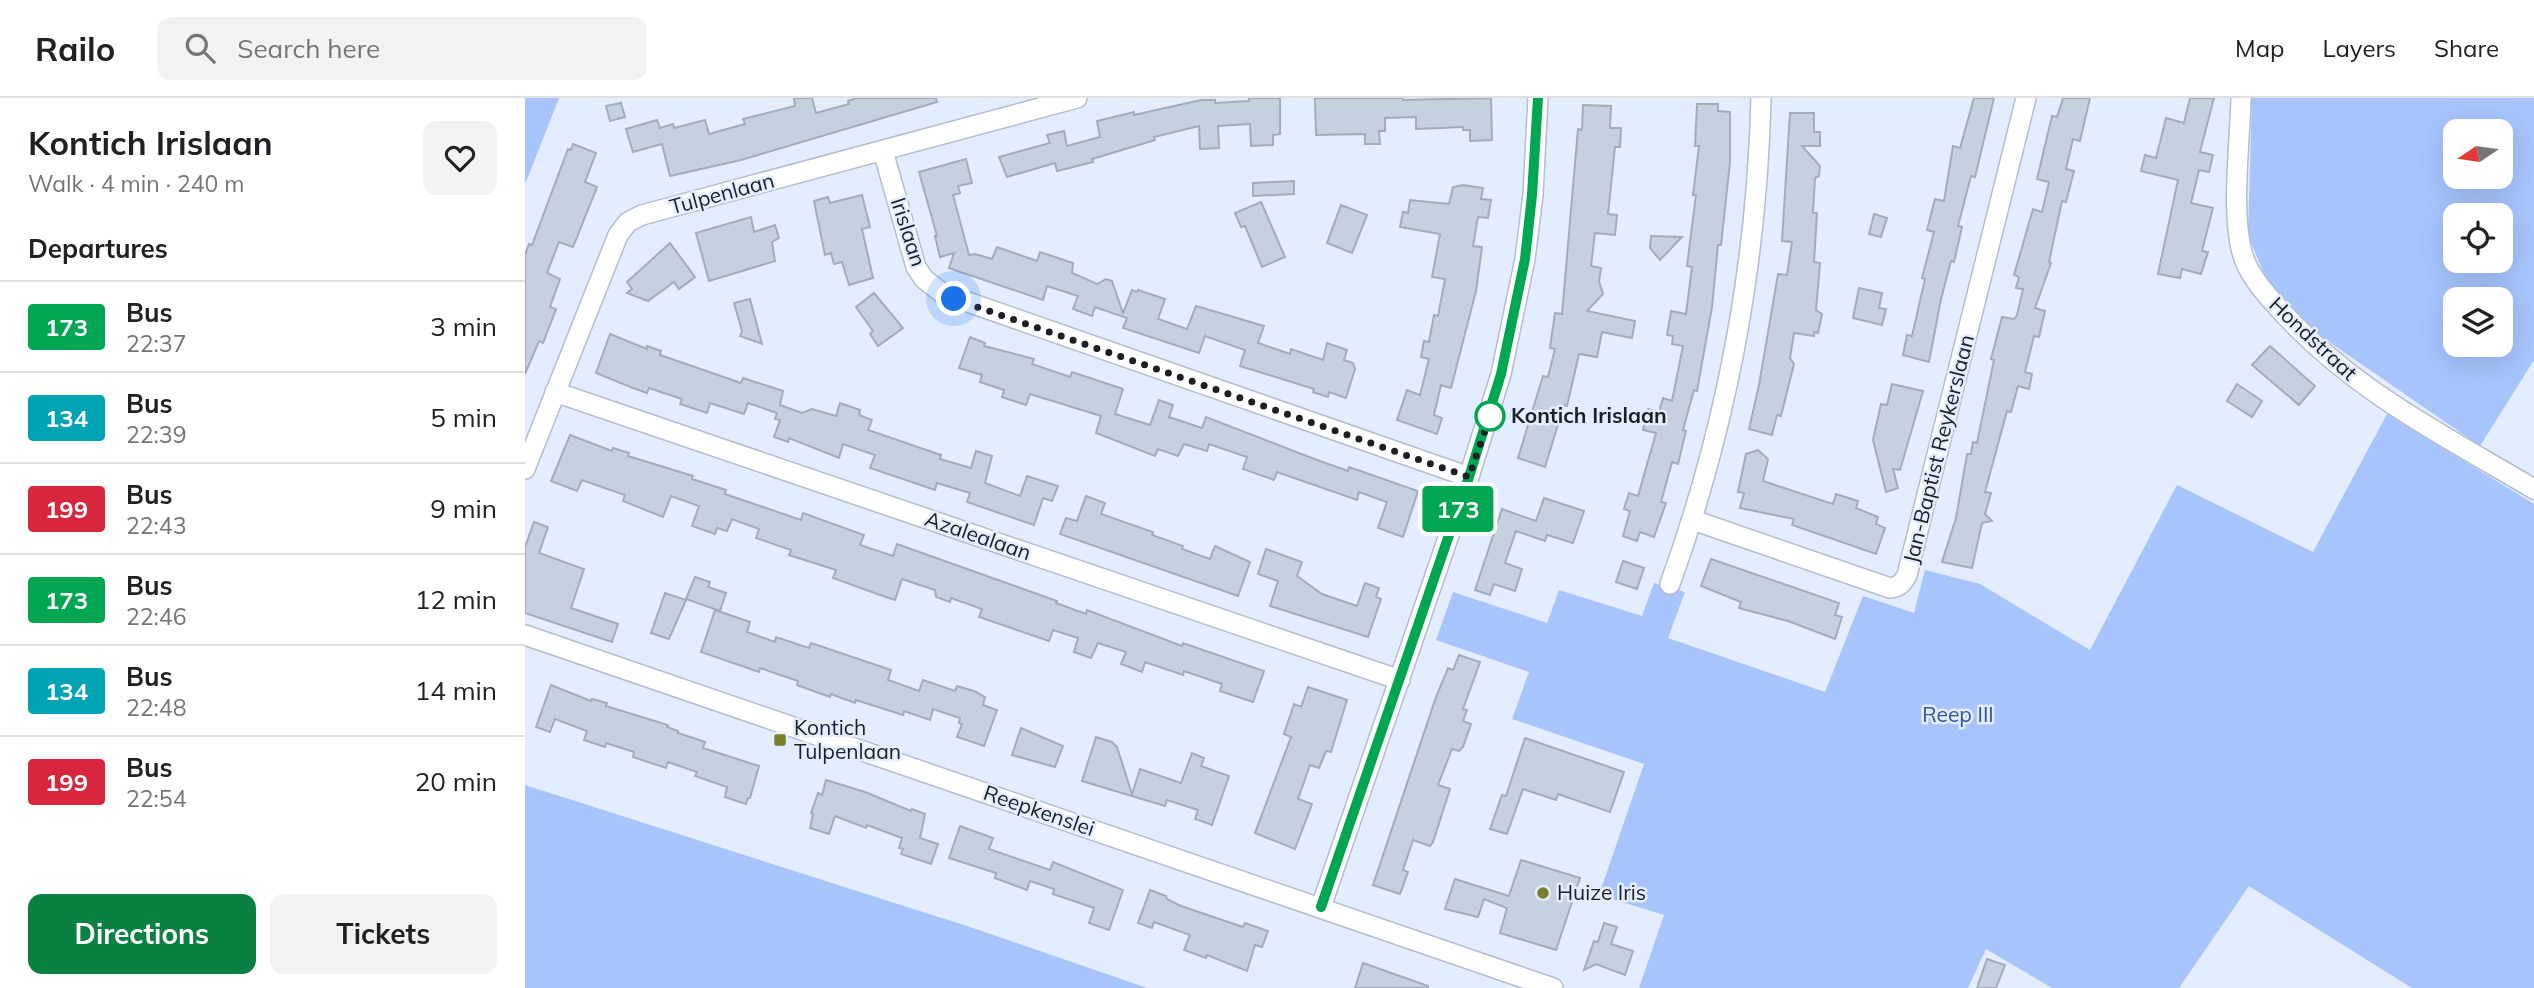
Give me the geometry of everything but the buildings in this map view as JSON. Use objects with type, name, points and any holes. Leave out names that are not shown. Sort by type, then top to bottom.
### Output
[{"type":"street","name":"Tulpenlaan","points":[[525,469],[618,235],[628,222],[642,215],[1077,98]]},
{"type":"street","points":[[1321,907],[1469,477],[1501,374],[1523,271],[1532,195],[1538,98]]},
{"type":"street","points":[[1670,584],[1693,520],[1718,434],[1746,292],[1755,219],[1761,98]]},
{"type":"street","name":"Jan-Baptist Reykerslaan","points":[[1693,520],[1890,588],[1903,582],[1907,575],[2026,98]]},
{"type":"street","name":"Hondstraat","points":[[2241,98],[2239,237],[2246,262],[2266,295],[2346,373],[2390,403],[2534,489]]},
{"type":"street","name":"Irislaan","points":[[883,151],[916,268],[924,279],[942,293],[1469,477]]},
{"type":"street","name":"Azalealaan","points":[[555,392],[1400,680]]},
{"type":"street","name":"Reepkenslei","points":[[525,635],[1553,988]]},
{"type":"green space","points":[[525,98],[559,98],[526,182],[525,182]]},
{"type":"green space","points":[[2252,98],[2534,98],[2534,360],[2480,446],[2312,330],[2269,286],[2248,235]]},
{"type":"green space","name":"Reep III","points":[[2387,414],[2534,504],[2534,988],[2412,988],[2249,886],[2179,988],[2052,988],[1986,949],[1968,988],[1639,988],[1664,915],[1599,895],[1644,764],[1512,719],[1529,672],[1436,640],[1453,592],[1547,623],[1559,590],[1642,616],[1654,583],[1685,592],[1668,638],[1825,692],[1863,596],[1914,613],[1925,570],[1980,584],[2090,650],[2177,485],[2313,552]]},
{"type":"green space","points":[[525,785],[970,927],[1147,988],[525,988]]},
{"type":"bus line","name":"173","points":[[1321,907],[1490,416],[1525,259],[1537,144],[1538,98]]},
{"type":"place","name":"Kontich Irislaan","points":[[1490,416]]},
{"type":"place","name":"Kontich Tulpenlaan","points":[[780,740]]},
{"type":"place","name":"Huize Iris","points":[[1543,893]]},
{"type":"route","points":[[954,299],[1469,477],[1490,416]]}]
